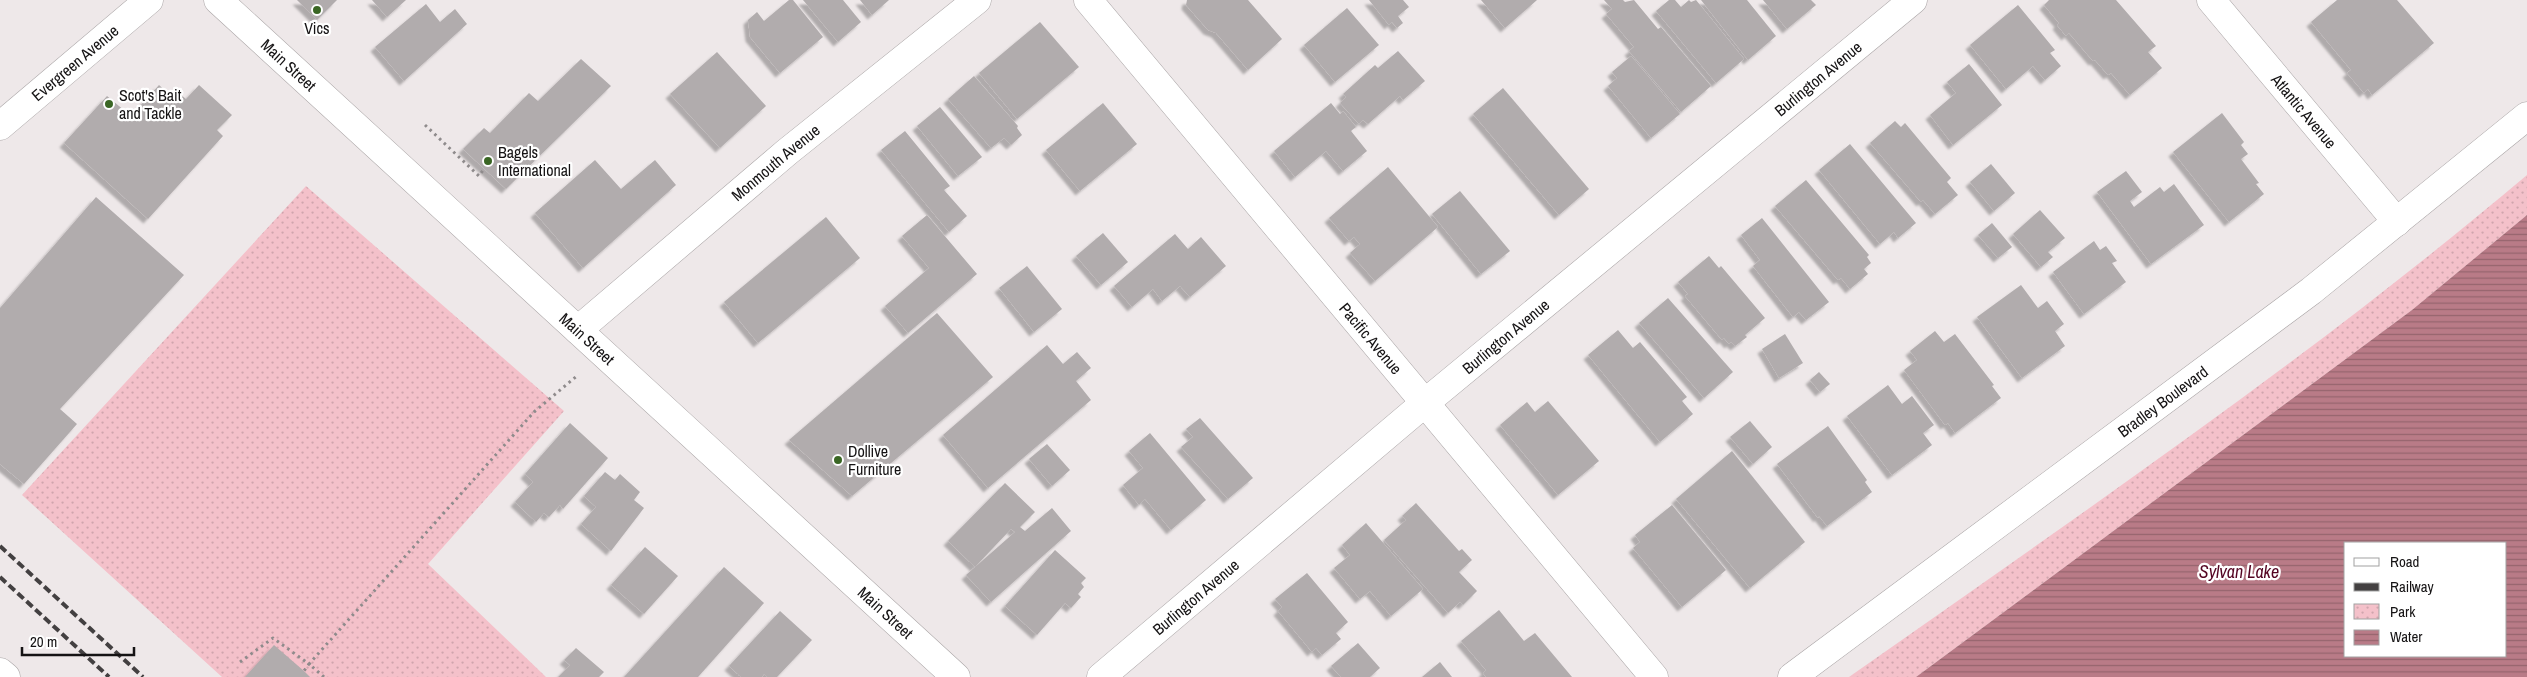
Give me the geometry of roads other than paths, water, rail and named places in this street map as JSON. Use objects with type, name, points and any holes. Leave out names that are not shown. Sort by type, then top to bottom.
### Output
[{"type":"street","name":"Evergreen Avenue","points":[[0,126],[149,0]]},
{"type":"street","name":"Main Street","points":[[218,0],[956,677]]},
{"type":"street","name":"Monmouth Avenue","points":[[578,330],[788,152],[977,0]]},
{"type":"street","name":"Pacific Avenue","points":[[1088,0],[1654,677]]},
{"type":"street","name":"Burlington Avenue","points":[[1101,677],[1426,402],[1913,0]]},
{"type":"street","name":"Atlantic Avenue","points":[[2210,0],[2397,222]]},
{"type":"street","name":"Bradley Boulevard","points":[[1792,677],[2312,291],[2527,116]]},
{"type":"street","points":[[0,672],[6,677]]},
{"type":"water","name":"Sylvan Lake","points":[[2527,215],[2527,677],[1916,677],[2412,310]]},
{"type":"railway","points":[[0,546],[143,677]]},
{"type":"railway","points":[[0,577],[109,677]]},
{"type":"place","name":"Vics","points":[[317,10]]},
{"type":"place","name":"Scot's Bait and Tackle","points":[[109,104]]},
{"type":"place","name":"Bagels International","points":[[488,161]]},
{"type":"place","name":"Dollive Furniture","points":[[838,460]]}]
